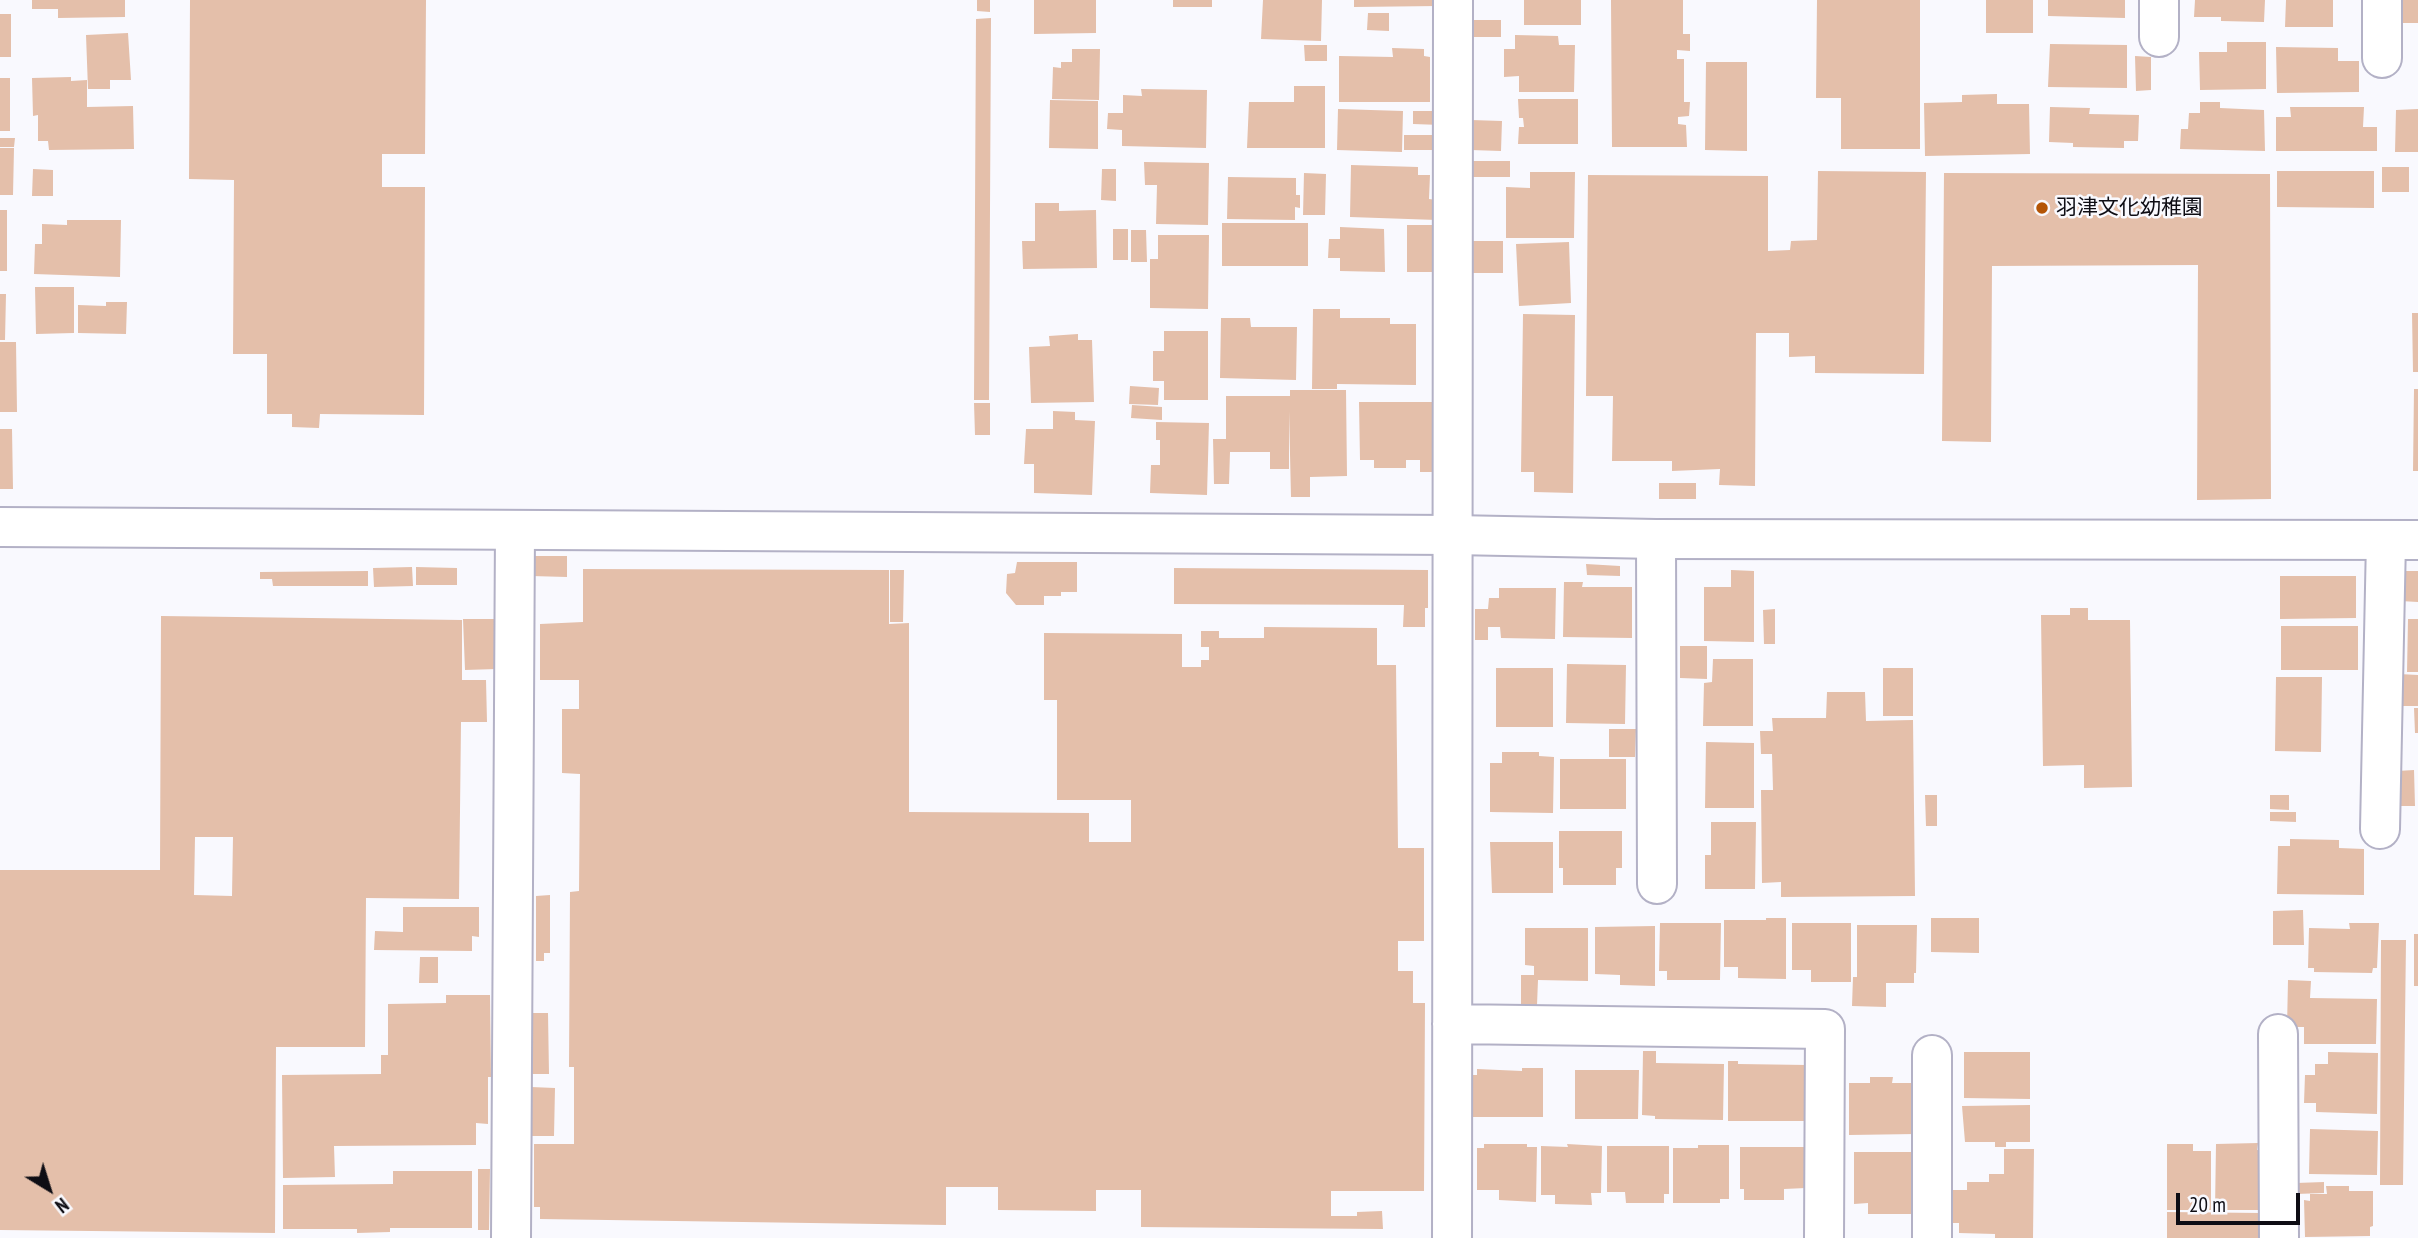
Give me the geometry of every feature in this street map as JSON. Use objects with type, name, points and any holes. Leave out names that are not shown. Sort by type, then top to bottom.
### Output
[{"type":"street","points":[[1452,1238],[1453,0]]},
{"type":"street","points":[[2382,0],[2382,58]]},
{"type":"street","points":[[0,527],[1454,535],[1656,539],[2402,540],[2380,829]]},
{"type":"street","points":[[511,1238],[514,530]]},
{"type":"street","points":[[1656,539],[1657,884]]},
{"type":"street","points":[[1452,1024],[1825,1028],[1824,1238]]},
{"type":"street","points":[[2278,1034],[2279,1238]]},
{"type":"street","points":[[1932,1055],[1932,1238]]},
{"type":"building","points":[[32,0],[125,0],[125,17],[58,18],[58,9],[32,9]]},
{"type":"building","points":[[190,0],[426,0],[425,154],[382,154],[382,187],[425,187],[424,415],[320,414],[319,428],[292,427],[292,414],[267,414],[267,354],[233,354],[234,180],[189,179]]},
{"type":"building","points":[[977,0],[990,0],[990,12],[977,11]]},
{"type":"building","points":[[1034,0],[1096,0],[1096,33],[1034,34]]},
{"type":"building","points":[[1173,0],[1212,0],[1212,7],[1173,7]]},
{"type":"building","points":[[1263,0],[1322,0],[1321,41],[1261,39]]},
{"type":"building","points":[[1354,0],[1438,0],[1438,6],[1354,7]]},
{"type":"building","points":[[1524,0],[1581,0],[1581,25],[1524,25]]},
{"type":"building","points":[[1611,0],[1683,0],[1683,34],[1690,34],[1690,51],[1677,50],[1677,59],[1684,59],[1684,102],[1690,102],[1689,116],[1678,117],[1678,124],[1686,125],[1687,147],[1612,147]]},
{"type":"building","points":[[1817,0],[1920,0],[1920,149],[1841,149],[1841,98],[1816,98]]},
{"type":"building","points":[[1986,0],[2033,0],[2033,33],[1986,33]]},
{"type":"building","points":[[2048,0],[2125,0],[2125,18],[2048,16]]},
{"type":"building","points":[[2195,0],[2265,0],[2264,22],[2194,17]]},
{"type":"building","points":[[2286,0],[2333,0],[2333,27],[2285,27]]},
{"type":"building","points":[[2403,0],[2418,0],[2418,23],[2403,23]]},
{"type":"building","points":[[1368,13],[1389,13],[1389,31],[1367,30]]},
{"type":"building","points":[[0,14],[11,14],[11,57],[0,57]]},
{"type":"building","points":[[991,18],[989,400],[974,400],[976,19]]},
{"type":"building","points":[[1471,20],[1501,20],[1501,37],[1471,37]]},
{"type":"building","points":[[128,33],[131,80],[110,80],[110,89],[88,89],[86,35]]},
{"type":"building","points":[[1515,35],[1558,36],[1559,45],[1575,45],[1574,92],[1519,92],[1519,76],[1504,77],[1504,49],[1515,49]]},
{"type":"building","points":[[2227,42],[2266,42],[2266,89],[2200,90],[2199,52],[2227,52]]},
{"type":"building","points":[[2050,44],[2127,45],[2127,88],[2048,87]]},
{"type":"building","points":[[1304,45],[1327,45],[1327,61],[1305,61]]},
{"type":"building","points":[[2276,47],[2338,48],[2338,61],[2359,61],[2359,92],[2277,93]]},
{"type":"building","points":[[1392,48],[1424,49],[1424,56],[1430,57],[1430,102],[1339,102],[1339,56],[1393,57]]},
{"type":"building","points":[[1072,49],[1100,49],[1099,100],[1052,99],[1053,67],[1061,68],[1061,62],[1072,62]]},
{"type":"building","points":[[2135,56],[2151,57],[2151,90],[2136,91]]},
{"type":"building","points":[[1706,62],[1747,62],[1747,151],[1705,150]]},
{"type":"building","points":[[71,77],[71,81],[87,80],[87,107],[133,106],[134,149],[49,150],[48,141],[38,141],[38,115],[33,116],[32,78]]},
{"type":"building","points":[[0,78],[10,78],[10,131],[0,131]]},
{"type":"building","points":[[1294,86],[1325,86],[1325,148],[1247,148],[1249,102],[1294,102]]},
{"type":"building","points":[[1141,89],[1207,90],[1206,148],[1122,146],[1122,130],[1107,129],[1108,113],[1123,113],[1123,95],[1142,96]]},
{"type":"building","points":[[1997,94],[1997,104],[2029,104],[2030,154],[1925,156],[1924,103],[1962,102],[1962,95]]},
{"type":"building","points":[[1518,99],[1578,99],[1578,144],[1518,144],[1519,127],[1524,127],[1523,118],[1519,118]]},
{"type":"building","points":[[1050,100],[1098,101],[1098,149],[1049,148]]},
{"type":"building","points":[[2200,102],[2220,102],[2220,108],[2264,110],[2265,151],[2180,149],[2181,129],[2188,129],[2189,113],[2200,113]]},
{"type":"building","points":[[2050,107],[2090,108],[2089,114],[2139,115],[2138,141],[2124,141],[2124,148],[2073,147],[2073,143],[2049,142]]},
{"type":"building","points":[[2290,107],[2364,107],[2363,127],[2377,127],[2377,151],[2276,151],[2276,117],[2291,117]]},
{"type":"building","points":[[1338,109],[1403,111],[1402,152],[1337,150]]},
{"type":"building","points":[[2418,109],[2418,152],[2395,152],[2396,110]]},
{"type":"building","points":[[1413,111],[1441,111],[1441,125],[1413,124]]},
{"type":"building","points":[[1471,120],[1502,121],[1501,151],[1471,150]]},
{"type":"building","points":[[1404,135],[1434,135],[1433,150],[1404,150]]},
{"type":"building","points":[[0,138],[15,138],[14,147],[0,147]]},
{"type":"building","points":[[0,148],[14,148],[13,195],[0,195]]},
{"type":"building","points":[[1471,161],[1510,161],[1510,177],[1471,177]]},
{"type":"building","points":[[1144,162],[1209,163],[1208,225],[1156,224],[1157,185],[1145,185]]},
{"type":"building","points":[[1351,165],[1418,167],[1418,175],[1430,175],[1429,199],[1437,200],[1437,220],[1350,217]]},
{"type":"building","points":[[2382,167],[2409,167],[2409,192],[2382,192]]},
{"type":"building","points":[[33,169],[53,170],[53,196],[32,196]]},
{"type":"building","points":[[1102,169],[1116,169],[1116,201],[1101,200]]},
{"type":"building","points":[[1818,171],[1926,172],[1924,374],[1815,373],[1815,356],[1789,357],[1789,333],[1756,333],[1755,486],[1719,485],[1720,469],[1672,471],[1672,461],[1612,461],[1613,396],[1586,396],[1588,175],[1768,176],[1768,251],[1790,250],[1791,241],[1817,240]]},
{"type":"building","points":[[2277,171],[2374,171],[2374,208],[2277,207]]},
{"type":"building","points":[[1530,172],[1575,172],[1574,238],[1506,238],[1506,187],[1530,188]]},
{"type":"building","points":[[1304,173],[1326,174],[1325,215],[1303,215]]},
{"type":"building","points":[[1944,173],[2270,174],[2271,499],[2197,500],[2198,265],[1992,266],[1991,442],[1942,441]]},
{"type":"building","points":[[1228,177],[1296,178],[1296,195],[1300,195],[1300,208],[1295,207],[1295,220],[1227,219]]},
{"type":"building","points":[[1035,203],[1059,203],[1059,211],[1096,210],[1097,268],[1023,269],[1022,241],[1035,241]]},
{"type":"building","points":[[0,210],[7,210],[7,271],[0,271]]},
{"type":"building","points":[[67,220],[121,220],[120,277],[34,274],[35,244],[42,244],[42,224],[67,225]]},
{"type":"building","points":[[1222,223],[1308,223],[1308,266],[1222,266]]},
{"type":"building","points":[[1407,225],[1438,225],[1439,272],[1407,272]]},
{"type":"building","points":[[1340,227],[1384,229],[1385,272],[1340,271],[1340,258],[1328,258],[1329,239],[1340,239]]},
{"type":"building","points":[[1113,229],[1128,229],[1128,260],[1113,260]]},
{"type":"building","points":[[1131,230],[1146,230],[1147,262],[1131,262]]},
{"type":"building","points":[[1158,235],[1209,235],[1208,309],[1150,308],[1150,259],[1158,259]]},
{"type":"building","points":[[1473,241],[1503,241],[1503,273],[1473,273]]},
{"type":"building","points":[[1569,242],[1571,303],[1519,306],[1516,244]]},
{"type":"building","points":[[35,287],[74,287],[74,333],[36,334]]},
{"type":"building","points":[[0,294],[6,294],[5,340],[0,340]]},
{"type":"building","points":[[106,302],[127,302],[126,334],[78,333],[78,305],[106,306]]},
{"type":"building","points":[[1313,309],[1340,309],[1340,318],[1390,318],[1390,324],[1416,324],[1416,385],[1337,384],[1337,389],[1312,389]]},
{"type":"building","points":[[2412,313],[2418,313],[2418,372],[2413,372]]},
{"type":"building","points":[[1523,314],[1575,315],[1573,493],[1534,492],[1534,472],[1521,472]]},
{"type":"building","points":[[1221,318],[1250,318],[1251,327],[1297,327],[1296,380],[1220,378]]},
{"type":"building","points":[[1164,331],[1208,331],[1208,400],[1164,400],[1164,381],[1153,381],[1153,351],[1164,351]]},
{"type":"building","points":[[1078,334],[1078,340],[1092,340],[1094,402],[1031,403],[1029,347],[1050,346],[1049,336]]},
{"type":"building","points":[[0,342],[16,342],[17,412],[0,412]]},
{"type":"building","points":[[1130,386],[1159,388],[1158,405],[1129,404]]},
{"type":"building","points":[[2414,389],[2418,389],[2418,471],[2413,471]]},
{"type":"building","points":[[1290,390],[1346,390],[1347,476],[1310,477],[1310,497],[1291,497],[1289,411],[1289,469],[1270,469],[1270,452],[1230,452],[1229,484],[1214,484],[1213,439],[1226,439],[1226,396],[1290,396]]},
{"type":"building","points":[[1359,402],[1434,402],[1435,472],[1420,472],[1420,460],[1406,460],[1406,468],[1374,468],[1374,460],[1360,460]]},
{"type":"building","points":[[974,403],[990,403],[990,435],[975,435]]},
{"type":"building","points":[[1132,405],[1162,407],[1162,420],[1131,418]]},
{"type":"building","points":[[1053,411],[1075,412],[1075,420],[1095,421],[1092,495],[1034,493],[1034,464],[1024,464],[1026,429],[1053,429]]},
{"type":"building","points":[[1156,422],[1209,423],[1207,495],[1150,493],[1151,465],[1160,465],[1160,440],[1156,440]]},
{"type":"building","points":[[0,429],[12,429],[13,489],[0,489]]},
{"type":"building","points":[[1659,483],[1696,483],[1696,499],[1659,499]]},
{"type":"building","points":[[531,556],[567,556],[567,577],[531,576]]},
{"type":"building","points":[[1017,562],[1077,562],[1077,592],[1044,596],[1044,605],[1016,605],[1006,593],[1007,574],[1015,573]]},
{"type":"building","points":[[1586,564],[1620,566],[1620,576],[1587,575]]},
{"type":"building","points":[[412,567],[413,586],[374,587],[373,568]]},
{"type":"building","points":[[416,567],[457,568],[457,585],[416,585]]},
{"type":"building","points":[[1174,568],[1428,570],[1425,627],[1403,627],[1404,605],[1174,604]]},
{"type":"building","points":[[583,569],[889,570],[889,624],[909,623],[909,812],[1089,813],[1089,842],[1131,842],[1131,800],[1057,800],[1057,700],[1044,700],[1044,633],[1182,634],[1182,667],[1201,667],[1201,660],[1209,660],[1209,647],[1201,647],[1201,631],[1219,631],[1219,638],[1264,638],[1264,627],[1377,628],[1377,665],[1396,665],[1398,848],[1424,848],[1424,941],[1398,941],[1398,971],[1413,971],[1413,1003],[1425,1003],[1424,1191],[1331,1191],[1331,1216],[1357,1216],[1357,1212],[1382,1211],[1383,1229],[1141,1227],[1141,1190],[1096,1190],[1096,1211],[998,1210],[998,1187],[946,1187],[946,1225],[540,1219],[540,1207],[534,1207],[534,1144],[574,1144],[574,1067],[569,1067],[570,892],[579,891],[580,774],[562,773],[562,709],[579,709],[579,680],[540,680],[540,624],[583,622]]},
{"type":"building","points":[[890,570],[904,570],[903,622],[890,622]]},
{"type":"building","points":[[1731,570],[1754,571],[1754,642],[1704,641],[1704,587],[1731,587]]},
{"type":"building","points":[[368,571],[368,586],[273,586],[272,579],[260,579],[260,572]]},
{"type":"building","points":[[2401,571],[2418,571],[2418,602],[2400,601]]},
{"type":"building","points":[[2280,576],[2356,576],[2356,618],[2280,619]]},
{"type":"building","points":[[1564,582],[1583,582],[1582,587],[1632,587],[1632,638],[1563,637]]},
{"type":"building","points":[[1499,588],[1556,588],[1555,639],[1501,638],[1500,627],[1488,627],[1488,640],[1475,640],[1475,609],[1488,609],[1489,598],[1499,598]]},
{"type":"building","points":[[2070,608],[2088,608],[2088,620],[2130,620],[2132,787],[2084,788],[2084,765],[2043,766],[2041,615],[2070,615]]},
{"type":"building","points":[[1775,609],[1775,644],[1764,644],[1763,610]]},
{"type":"building","points":[[161,616],[462,620],[462,680],[486,680],[487,722],[461,722],[459,899],[366,898],[365,1047],[276,1047],[275,1233],[0,1230],[0,870],[160,870]],"holes":[[[195,837],[233,837],[232,896],[194,895]]]},
{"type":"building","points":[[463,619],[496,619],[497,669],[465,670]]},
{"type":"building","points":[[2408,619],[2418,619],[2418,672],[2407,672]]},
{"type":"building","points":[[2281,626],[2358,626],[2358,670],[2281,670]]},
{"type":"building","points":[[1680,646],[1707,646],[1707,679],[1680,678]]},
{"type":"building","points":[[1713,659],[1753,659],[1753,726],[1703,726],[1704,683],[1712,682]]},
{"type":"building","points":[[1567,664],[1626,665],[1625,724],[1566,723]]},
{"type":"building","points":[[1496,668],[1553,668],[1553,727],[1496,727]]},
{"type":"building","points":[[1883,668],[1913,668],[1913,716],[1883,716]]},
{"type":"building","points":[[2399,674],[2418,675],[2418,706],[2399,706]]},
{"type":"building","points":[[2276,677],[2322,677],[2321,752],[2275,751]]},
{"type":"building","points":[[1827,692],[1865,692],[1866,721],[1913,720],[1915,896],[1781,897],[1781,882],[1762,883],[1761,790],[1773,790],[1772,754],[1761,754],[1760,731],[1773,731],[1772,718],[1826,718]]},
{"type":"building","points":[[2414,708],[2418,708],[2418,733],[2415,733]]},
{"type":"building","points":[[1609,729],[1636,729],[1635,757],[1609,757]]},
{"type":"building","points":[[1706,742],[1754,743],[1754,808],[1705,808]]},
{"type":"building","points":[[1502,752],[1539,752],[1539,756],[1554,757],[1553,813],[1490,812],[1490,763],[1502,763]]},
{"type":"building","points":[[1560,759],[1626,759],[1626,809],[1560,809]]},
{"type":"building","points":[[2414,770],[2415,806],[2398,806],[2397,771]]},
{"type":"building","points":[[1925,795],[1937,795],[1937,826],[1926,826]]},
{"type":"building","points":[[2270,795],[2289,795],[2289,810],[2270,809]]},
{"type":"building","points":[[2270,812],[2296,812],[2296,822],[2270,821]]},
{"type":"building","points":[[1711,822],[1756,822],[1755,889],[1705,889],[1705,855],[1711,855]]},
{"type":"building","points":[[1559,831],[1622,831],[1622,868],[1616,868],[1616,885],[1563,885],[1563,868],[1559,868]]},
{"type":"building","points":[[2290,839],[2339,840],[2339,848],[2364,849],[2364,895],[2277,894],[2278,846],[2290,846]]},
{"type":"building","points":[[1490,842],[1553,842],[1553,893],[1492,893]]},
{"type":"building","points":[[550,895],[550,953],[544,953],[544,961],[536,961],[536,896]]},
{"type":"building","points":[[403,907],[479,907],[479,937],[472,936],[472,951],[374,950],[375,931],[403,932]]},
{"type":"building","points":[[2303,910],[2304,945],[2273,945],[2273,911]]},
{"type":"building","points":[[1786,918],[1786,979],[1738,978],[1738,967],[1724,967],[1724,920]]},
{"type":"building","points":[[1931,918],[1979,918],[1979,953],[1931,952]]},
{"type":"building","points":[[1660,923],[1721,923],[1720,980],[1667,980],[1667,971],[1659,971]]},
{"type":"building","points":[[1792,923],[1851,923],[1851,982],[1811,982],[1811,970],[1792,970]]},
{"type":"building","points":[[2349,923],[2379,923],[2377,968],[2373,968],[2372,973],[2314,972],[2314,968],[2308,968],[2309,928],[2350,929]]},
{"type":"building","points":[[1857,925],[1917,925],[1914,983],[1886,983],[1886,1007],[1852,1006],[1853,977],[1857,977]]},
{"type":"building","points":[[1655,926],[1655,986],[1620,985],[1620,975],[1595,974],[1595,927]]},
{"type":"building","points":[[1525,928],[1588,928],[1588,981],[1538,980],[1537,1005],[1521,1005],[1521,975],[1534,975],[1534,966],[1525,965]]},
{"type":"building","points":[[2414,934],[2418,934],[2418,986],[2414,986]]},
{"type":"building","points":[[2381,940],[2406,940],[2403,1185],[2380,1185]]},
{"type":"building","points":[[420,957],[438,957],[438,983],[419,983]]},
{"type":"building","points":[[2288,980],[2311,981],[2310,998],[2377,999],[2376,1044],[2304,1044],[2304,1027],[2287,1027]]},
{"type":"building","points":[[446,995],[490,995],[491,1077],[488,1077],[488,1124],[476,1123],[476,1145],[334,1146],[335,1177],[283,1178],[282,1075],[381,1074],[381,1055],[388,1055],[388,1004],[446,1003]]},
{"type":"building","points":[[531,1013],[548,1013],[549,1074],[532,1074]]},
{"type":"building","points":[[1643,1051],[1656,1051],[1656,1063],[1724,1064],[1723,1120],[1655,1119],[1655,1116],[1642,1115]]},
{"type":"building","points":[[1964,1052],[2030,1052],[2030,1099],[1964,1098]]},
{"type":"building","points":[[2328,1052],[2378,1053],[2377,1114],[2316,1112],[2316,1103],[2304,1103],[2305,1075],[2315,1075],[2315,1064],[2328,1064]]},
{"type":"building","points":[[1728,1061],[1738,1061],[1738,1064],[1807,1065],[1806,1121],[1728,1121]]},
{"type":"building","points":[[1522,1068],[1543,1068],[1543,1117],[1473,1117],[1473,1075],[1477,1075],[1477,1069],[1522,1071]]},
{"type":"building","points":[[1575,1070],[1639,1070],[1638,1119],[1575,1119]]},
{"type":"building","points":[[1870,1077],[1893,1077],[1892,1083],[1916,1083],[1916,1134],[1849,1135],[1849,1083],[1870,1083]]},
{"type":"building","points":[[531,1087],[555,1088],[554,1136],[531,1136]]},
{"type":"building","points":[[2030,1105],[2030,1142],[2006,1142],[2006,1147],[1995,1147],[1995,1142],[1965,1142],[1962,1106]]},
{"type":"building","points":[[2310,1129],[2378,1131],[2377,1175],[2309,1174]]},
{"type":"building","points":[[2258,1143],[2257,1150],[2261,1150],[2261,1210],[2215,1210],[2216,1144]]},
{"type":"building","points":[[1484,1144],[1527,1144],[1527,1147],[1537,1147],[1536,1202],[1499,1200],[1499,1190],[1477,1190],[1477,1148],[1484,1148]]},
{"type":"building","points":[[1567,1144],[1602,1146],[1601,1193],[1591,1193],[1592,1205],[1555,1204],[1555,1195],[1541,1195],[1541,1146],[1568,1147]]},
{"type":"building","points":[[2167,1144],[2193,1144],[2193,1151],[2211,1151],[2211,1210],[2167,1210]]},
{"type":"building","points":[[1698,1145],[1729,1145],[1729,1199],[1720,1199],[1720,1203],[1673,1203],[1673,1148],[1698,1148]]},
{"type":"building","points":[[1607,1146],[1669,1146],[1669,1194],[1664,1194],[1664,1203],[1626,1203],[1625,1192],[1607,1192]]},
{"type":"building","points":[[1740,1147],[1806,1147],[1806,1188],[1784,1189],[1784,1200],[1744,1200],[1744,1189],[1740,1189]]},
{"type":"building","points":[[2004,1149],[2034,1149],[2033,1238],[1995,1238],[1995,1234],[1959,1233],[1959,1223],[1950,1223],[1951,1190],[1967,1190],[1967,1182],[1989,1182],[1989,1174],[2004,1174]]},
{"type":"building","points":[[1854,1152],[1916,1152],[1916,1214],[1868,1214],[1868,1203],[1854,1204]]},
{"type":"building","points":[[478,1169],[490,1169],[489,1230],[478,1230]]},
{"type":"building","points":[[393,1171],[472,1171],[472,1228],[390,1228],[390,1232],[357,1233],[357,1229],[283,1229],[283,1185],[393,1184]]},
{"type":"building","points":[[2324,1182],[2324,1193],[2296,1194],[2296,1183]]},
{"type":"building","points":[[2326,1186],[2349,1186],[2349,1191],[2373,1191],[2373,1226],[2370,1227],[2370,1236],[2305,1237],[2304,1200],[2310,1201],[2310,1194],[2327,1194]]},
{"type":"building","points":[[2167,1212],[2261,1213],[2261,1238],[2167,1238]]},
{"type":"place","name":"羽津文化幼稚園","points":[[2042,208]]}]
